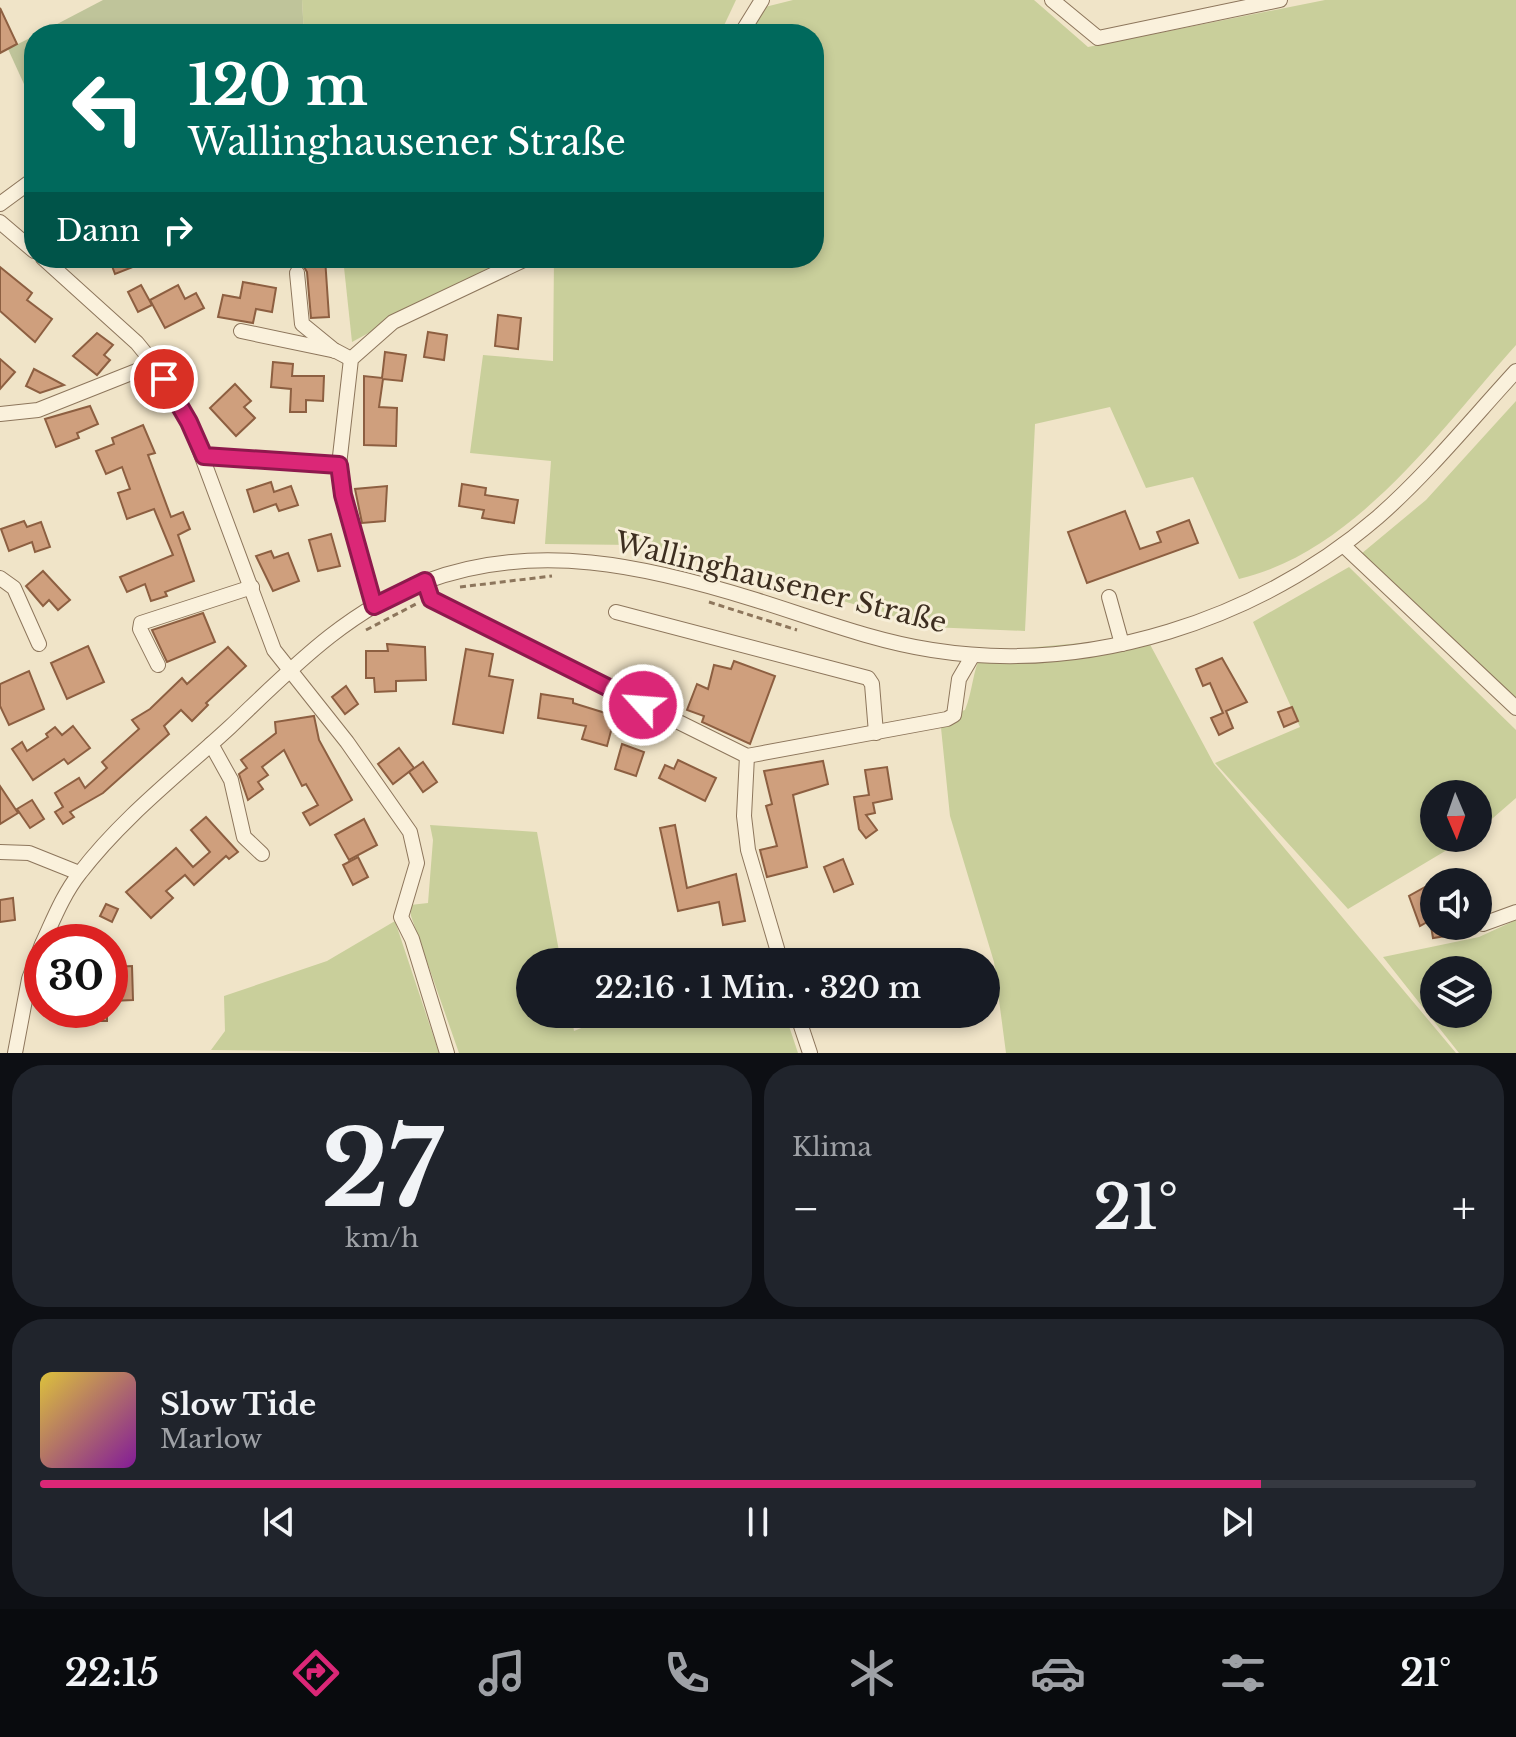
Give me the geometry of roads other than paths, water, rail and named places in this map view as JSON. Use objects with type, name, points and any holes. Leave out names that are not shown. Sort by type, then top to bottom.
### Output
[{"type":"street","points":[[747,24],[762,0]]},
{"type":"street","points":[[1052,0],[1098,38],[1280,0]]},
{"type":"street","points":[[0,204],[24,186]]},
{"type":"street","points":[[0,222],[24,242]]},
{"type":"street","points":[[55,268],[108,314],[154,364],[189,422],[204,456],[274,650],[347,742],[410,832],[417,863],[401,917],[412,939],[447,1053]]},
{"type":"street","points":[[374,606],[343,495],[339,465],[351,359],[393,322],[507,268]]},
{"type":"street","points":[[297,273],[302,324],[351,359]]},
{"type":"street","points":[[241,331],[336,351]]},
{"type":"street","points":[[0,414],[38,410],[90,393],[154,364]]},
{"type":"street","name":"Wallinghausener Straße","points":[[52,924],[79,873],[290,671],[343,626],[374,606],[425,581],[477,566],[523,560],[600,562],[670,575],[927,650],[973,655],[1087,651],[1199,621],[1263,594],[1343,545],[1416,481],[1516,371]]},
{"type":"street","points":[[204,456],[339,465]]},
{"type":"street","points":[[1343,545],[1516,708]]},
{"type":"street","points":[[0,578],[14,588],[39,644]]},
{"type":"street","points":[[425,581],[431,599],[747,756],[876,733],[954,715],[959,679],[973,655]]},
{"type":"street","points":[[158,665],[140,629],[141,623],[252,587]]},
{"type":"street","points":[[1109,597],[1122,644]]},
{"type":"street","points":[[616,612],[868,678],[872,684],[876,733]]},
{"type":"street","points":[[211,744],[231,780],[244,837],[262,854]]},
{"type":"street","points":[[747,756],[744,816],[748,850],[777,948]]},
{"type":"street","points":[[0,852],[29,853],[79,873]]},
{"type":"street","points":[[1492,921],[1516,912]]},
{"type":"street","name":"Wallinghausener Straße","points":[[15,1053],[24,1005]]},
{"type":"street","points":[[802,1028],[810,1053]]}]
